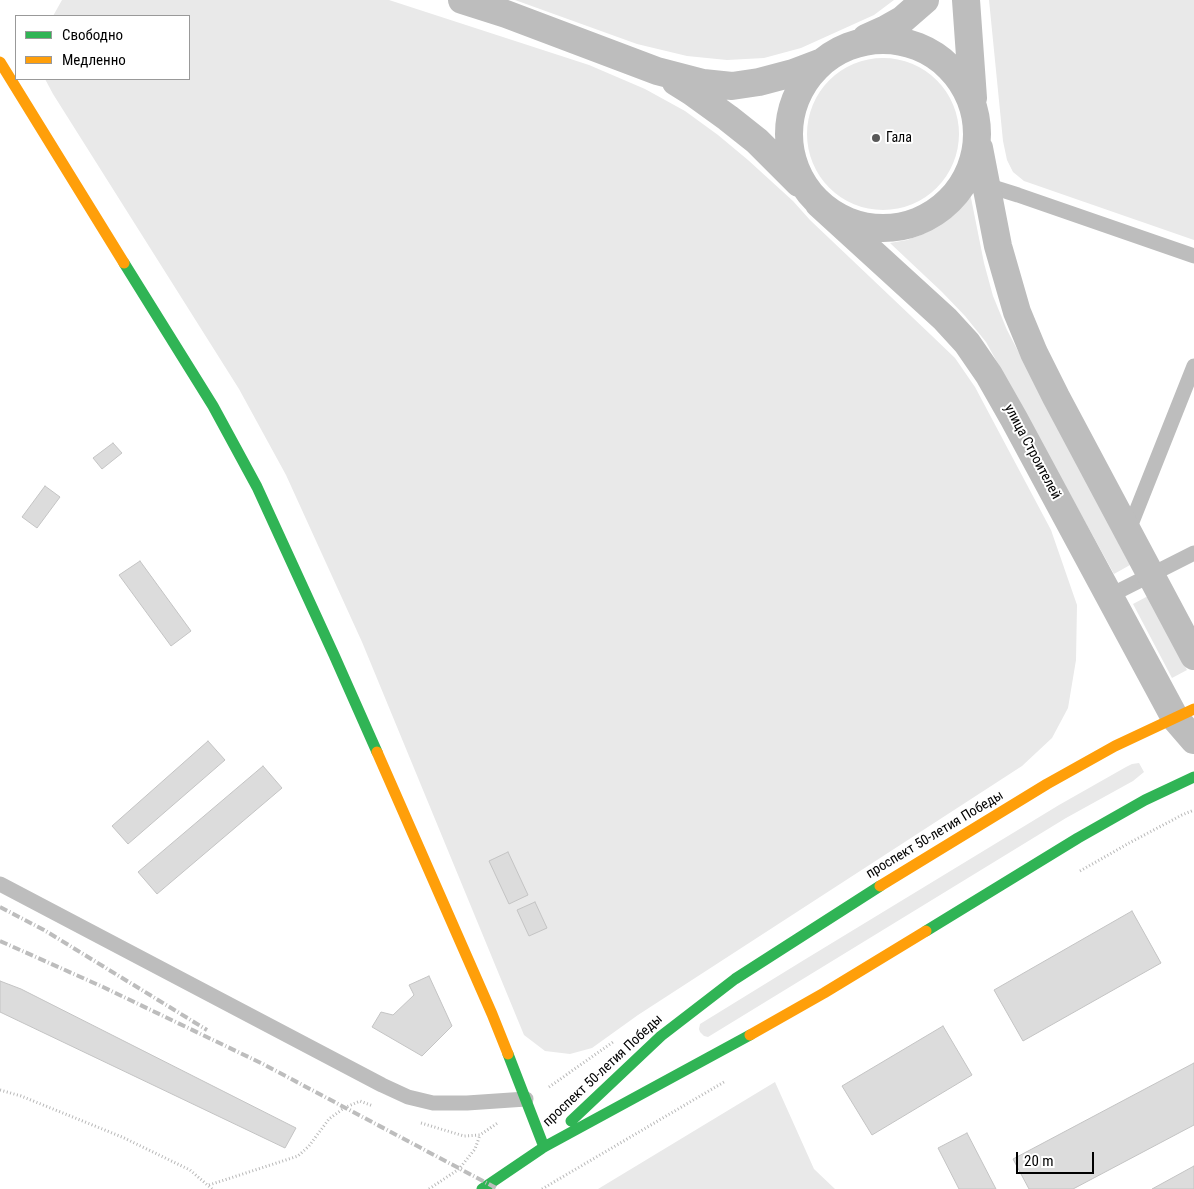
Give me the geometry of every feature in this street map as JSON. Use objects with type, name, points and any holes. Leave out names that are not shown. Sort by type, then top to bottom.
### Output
[{"type":"main road","points":[[0,62],[213,406],[257,487],[334,655],[484,996],[544,1147],[482,1189]]},
{"type":"main road","name":"проспект 50-летия Победы","points":[[544,1147],[661,1036],[735,979],[859,899],[1047,784],[1115,746],[1184,713]]},
{"type":"main road","name":"проспект 50-летия Победы","points":[[544,1147],[779,1019],[1078,838],[1145,800],[1194,777]]},
{"type":"street","points":[[462,0],[506,14],[658,72],[703,83],[732,86],[776,78],[822,62],[902,20],[925,0]]},
{"type":"street","points":[[966,0],[978,142],[977,182],[1017,312],[1030,345],[1056,397],[1194,656]]},
{"type":"street","points":[[856,43],[891,39],[925,49],[956,72],[974,104]]},
{"type":"street","points":[[812,196],[793,163],[789,127],[799,91],[822,62]]},
{"type":"street","points":[[658,72],[692,92],[735,124],[757,142],[812,196],[842,220],[876,229],[911,225],[944,207],[977,182]]},
{"type":"street","name":"улица Строителей","points":[[812,196],[945,319],[967,344],[989,375],[1109,596],[1184,713],[1194,740]]},
{"type":"lane","points":[[977,182],[1194,256]]},
{"type":"lane","points":[[1128,532],[1194,366]]},
{"type":"lane","points":[[1109,596],[1194,553]]},
{"type":"lane","points":[[0,884],[408,1097],[434,1103],[526,1101]]},
{"type":"path","points":[[413,1120],[430,1127],[464,1136],[480,1135],[526,1101],[619,1038]]},
{"type":"path","points":[[0,1090],[21,1096],[122,1137],[190,1170],[212,1189]]},
{"type":"path","points":[[209,1186],[298,1156],[309,1146],[329,1119],[344,1108],[360,1101],[378,1108]]},
{"type":"path","points":[[429,1189],[459,1168],[475,1149],[480,1135]]},
{"type":"shaded area","points":[[62,0],[389,0],[589,65],[645,89],[685,111],[748,160],[793,201],[810,220],[955,358],[975,387],[1051,530],[1077,605],[1076,660],[1068,708],[1052,738],[1022,766],[638,1015],[592,1048],[570,1054],[545,1051],[524,1035],[362,642],[286,475],[239,389],[46,80],[190,80],[190,15],[54,15]]},
{"type":"shaded area","points":[[515,0],[894,0],[874,15],[801,48],[764,58],[727,60],[687,56],[637,44]]},
{"type":"shaded area","points":[[989,0],[1194,0],[1194,240],[1024,181],[1013,172],[1007,160],[1003,141]]},
{"type":"shaded area","points":[[883,58],[898,59],[912,64],[937,80],[953,105],[958,119],[958,149],[953,163],[937,188],[912,204],[898,209],[883,210],[868,209],[854,204],[829,188],[813,163],[808,149],[807,134],[808,119],[813,105],[829,80],[854,64],[868,59]]},
{"type":"shaded area","points":[[970,193],[984,263],[993,296],[1007,330],[1130,565],[1114,574],[986,342],[942,292],[890,243],[907,240],[926,233],[957,209]]},
{"type":"shaded area","points":[[1148,596],[1187,670],[1172,678],[1133,604]]},
{"type":"shaded area","points":[[1139,763],[1144,772],[1133,781],[1066,818],[708,1037],[700,1032],[700,1024],[804,960],[1059,805],[1126,767]]},
{"type":"shaded area","points":[[775,1082],[814,1169],[835,1189],[598,1189]]},
{"type":"building","points":[[113,443],[122,453],[102,469],[93,458]]},
{"type":"building","points":[[45,486],[60,497],[37,528],[22,517]]},
{"type":"building","points":[[140,561],[191,631],[171,646],[119,575]]},
{"type":"building","points":[[208,741],[225,760],[128,844],[112,826]]},
{"type":"building","points":[[263,766],[282,788],[157,894],[138,872]]},
{"type":"building","points":[[508,852],[528,895],[509,904],[489,861]]},
{"type":"building","points":[[535,902],[547,928],[529,936],[517,910]]},
{"type":"building","points":[[1132,911],[1161,963],[1023,1041],[994,990]]},
{"type":"building","points":[[429,976],[452,1026],[422,1056],[372,1027],[381,1012],[393,1015],[414,995],[409,985]]},
{"type":"building","points":[[0,981],[21,989],[296,1128],[285,1148],[0,1012]]},
{"type":"building","points":[[943,1026],[972,1075],[872,1135],[842,1086]]},
{"type":"building","points":[[1194,1063],[1194,1125],[1073,1189],[1029,1189],[1013,1159]]},
{"type":"building","points":[[967,1133],[996,1189],[959,1189],[938,1148]]},
{"type":"building","points":[[1194,1166],[1194,1189],[1152,1189]]},
{"type":"railway","points":[[0,907],[44,930],[207,1030]]},
{"type":"railway","points":[[0,941],[103,987],[263,1064],[498,1189]]},
{"type":"traffic: fast","points":[[124,263],[213,406],[257,487],[377,752]]},
{"type":"traffic: fast","points":[[926,931],[1078,838],[1145,800],[1194,777]]},
{"type":"traffic: fast","points":[[571,1121],[661,1036],[735,979],[880,886]]},
{"type":"traffic: fast","points":[[482,1189],[544,1147],[750,1035]]},
{"type":"traffic: fast","points":[[508,1054],[544,1147]]},
{"type":"traffic: slow","points":[[0,62],[124,263]]},
{"type":"traffic: slow","points":[[880,886],[1047,784],[1115,746],[1194,709]]},
{"type":"traffic: slow","points":[[377,752],[508,1054]]},
{"type":"traffic: slow","points":[[750,1035],[926,931]]},
{"type":"place","name":"Гала","points":[[876,138]]}]
